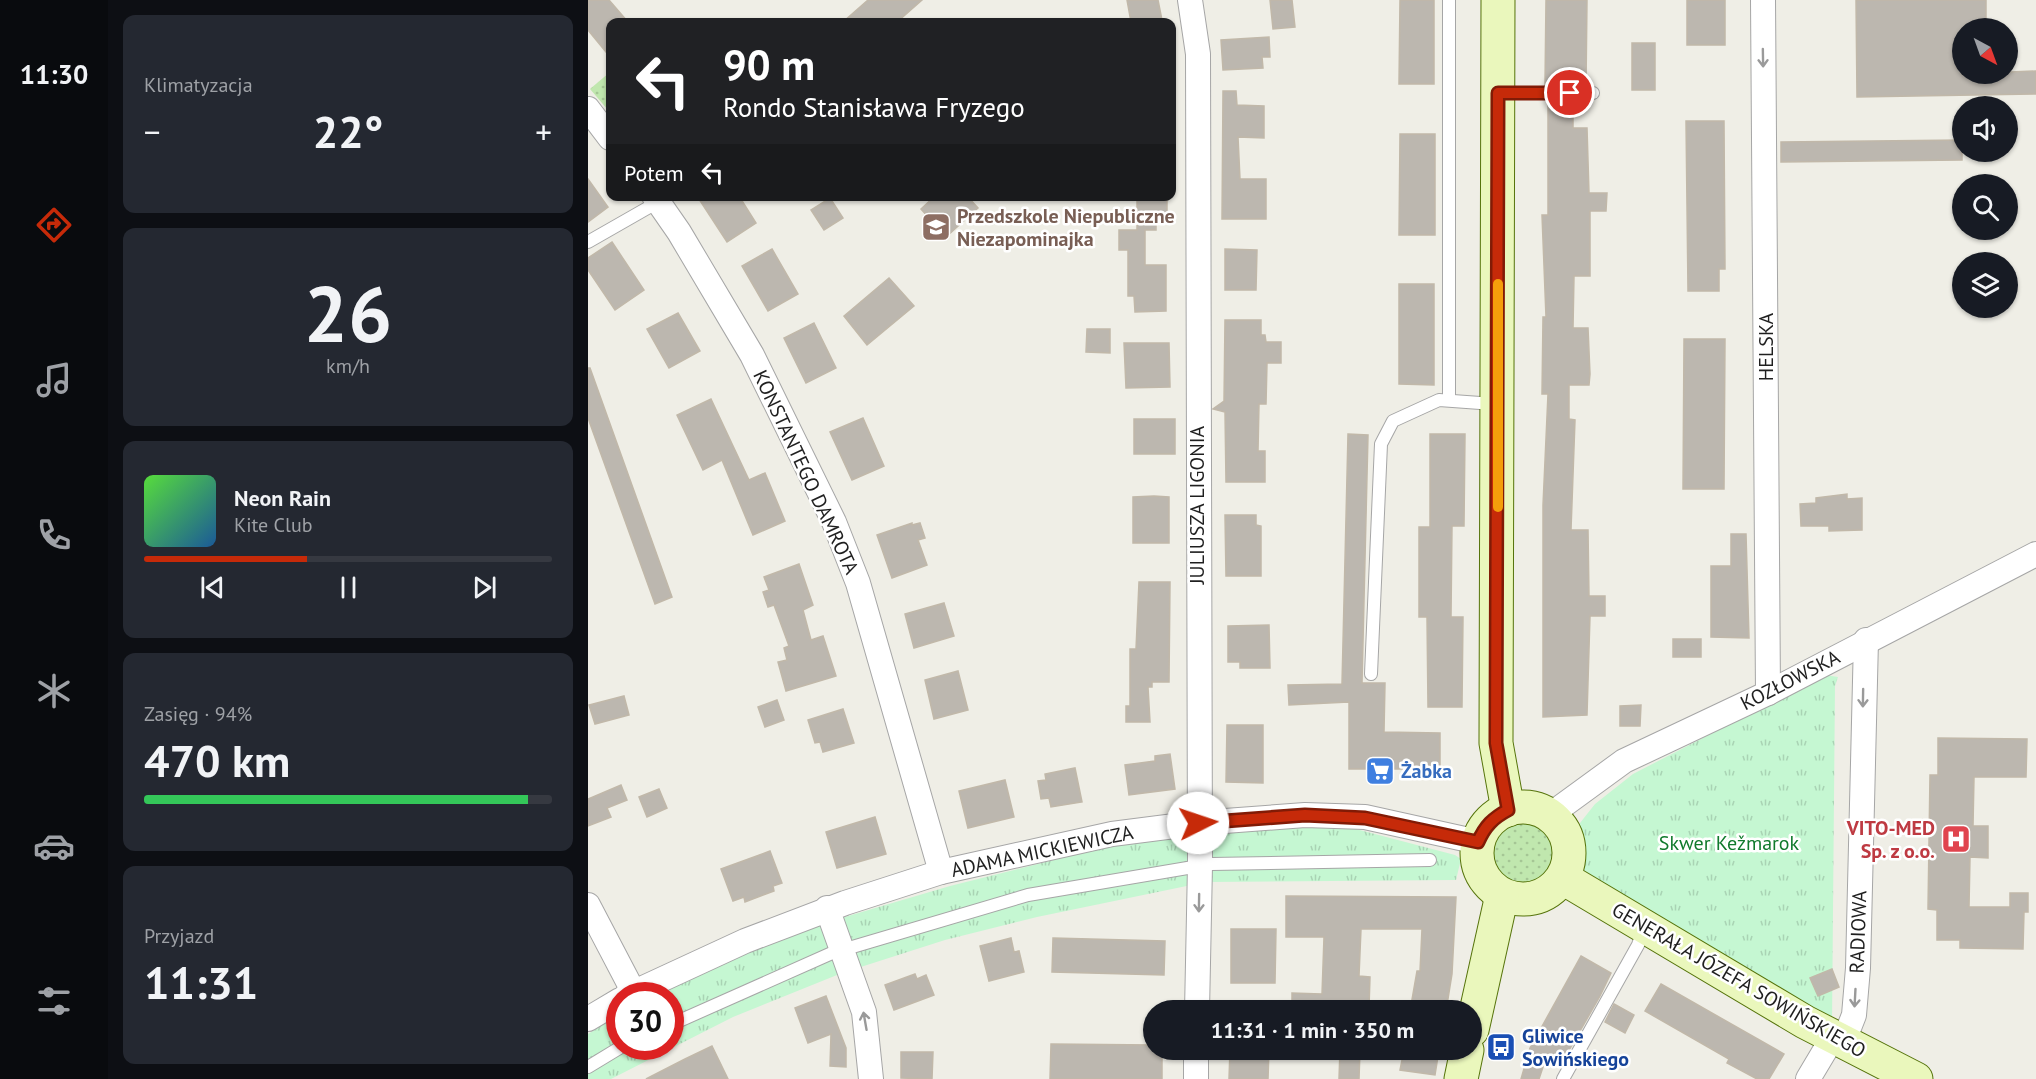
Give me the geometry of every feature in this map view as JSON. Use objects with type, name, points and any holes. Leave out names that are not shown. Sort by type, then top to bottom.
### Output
[{"type":"street","name":"JULIUSZA LIGONIA","points":[[1190,0],[1198,64],[1198,823],[1200,865],[1197,1000]]},
{"type":"street","points":[[1498,0],[1499,404],[1496,743],[1508,810]]},
{"type":"street","name":"HELSKA","points":[[1763,0],[1768,693]]},
{"type":"street","points":[[588,109],[606,133]]},
{"type":"street","name":"KONSTANTEGO DAMROTA","points":[[657,201],[679,232],[752,355],[834,522],[858,583],[941,872]]},
{"type":"street","name":"KOZŁOWSKA","points":[[1550,815],[1624,761],[1768,693],[1866,640],[2036,554]]},
{"type":"street","name":"RADIOWA","points":[[1808,1079],[1854,1015],[1858,968],[1866,640]]},
{"type":"street","points":[[1522,807],[1537,809],[1550,815],[1561,825],[1568,839],[1570,853],[1563,878],[1540,897],[1527,900],[1502,895],[1490,885],[1481,872],[1477,857],[1478,842],[1484,828],[1495,817],[1508,810],[1522,807]]},
{"type":"street","name":"ADAMA MICKIEWICZA","points":[[656,982],[745,941],[827,908],[941,872],[1112,834],[1198,823],[1305,815],[1365,818],[1478,842]]},
{"type":"street","name":"GENERAŁA JÓZEFA SOWIŃSKIEGO","points":[[1563,878],[1838,1040],[1916,1079]]},
{"type":"street","points":[[1479,1000],[1502,895]]},
{"type":"street","points":[[588,906],[620,982]]},
{"type":"street","points":[[827,908],[864,1012],[870,1048],[871,1079]]},
{"type":"street","name":"ADAMA MICKIEWICZA","points":[[588,1019],[606,1008]]},
{"type":"street","points":[[1196,1060],[1196,1079]]},
{"type":"street","points":[[1461,1079],[1465,1060]]},
{"type":"lane","points":[[1449,0],[1449,399]]},
{"type":"lane","points":[[1498,93],[1593,93]]},
{"type":"lane","points":[[588,242],[653,201]]},
{"type":"lane","points":[[1371,674],[1381,444],[1393,421],[1439,400],[1499,404]]},
{"type":"lane","points":[[684,1019],[842,949],[1028,895],[1200,865],[1430,860]]},
{"type":"lane","points":[[1563,1079],[1638,945],[1645,926]]},
{"type":"lane","points":[[588,1067],[606,1056]]},
{"type":"green space","points":[[606,75],[606,108],[590,89]]},
{"type":"green space","name":"Skwer Kežmarok","points":[[1825,675],[1838,677],[1835,686],[1832,1025],[1571,872],[1580,823],[1595,804],[1633,774]]},
{"type":"green space","points":[[1523,822],[1536,825],[1546,832],[1553,842],[1556,855],[1553,868],[1546,878],[1536,885],[1523,888],[1510,885],[1500,878],[1493,868],[1490,855],[1493,842],[1500,832],[1510,825]]},
{"type":"green space","points":[[1297,825],[1352,828],[1455,855],[1461,859],[1456,880],[1206,882],[1037,917],[945,940],[842,973],[733,1017],[684,1042],[683,982],[748,952],[838,919],[950,886],[1121,843]]},
{"type":"green space","points":[[606,1023],[606,1060],[648,1060],[611,1079],[588,1079],[588,1034]]},
{"type":"building","points":[[588,0],[609,0],[625,18],[606,18],[606,52],[588,30]]},
{"type":"building","points":[[868,0],[922,0],[902,18],[848,18]]},
{"type":"building","points":[[1127,0],[1158,0],[1162,18],[1130,18]]},
{"type":"building","points":[[1270,0],[1292,0],[1295,27],[1273,29]]},
{"type":"building","points":[[1400,0],[1434,0],[1434,84],[1399,84]]},
{"type":"building","points":[[1546,0],[1587,0],[1586,85],[1545,85]]},
{"type":"building","points":[[1687,0],[1725,0],[1725,45],[1687,45]]},
{"type":"building","points":[[1856,0],[1986,0],[1986,18],[1952,18],[1952,84],[2018,84],[2018,72],[2036,71],[2036,94],[1857,97]]},
{"type":"building","points":[[1269,37],[1270,57],[1262,57],[1263,68],[1223,70],[1221,40]]},
{"type":"building","points":[[1632,43],[1655,43],[1655,90],[1632,90]]},
{"type":"building","points":[[1223,91],[1236,91],[1237,105],[1264,106],[1264,138],[1238,137],[1240,179],[1266,179],[1266,219],[1222,219]]},
{"type":"building","points":[[1548,101],[1573,101],[1573,128],[1587,128],[1589,193],[1607,193],[1606,211],[1590,211],[1590,276],[1574,276],[1573,328],[1588,328],[1589,385],[1569,385],[1569,419],[1575,420],[1571,530],[1588,530],[1589,596],[1605,596],[1605,616],[1590,616],[1587,715],[1543,717],[1543,505],[1548,394],[1542,394],[1543,317],[1546,317],[1542,215],[1548,215]]},
{"type":"building","points":[[1686,121],[1724,121],[1725,269],[1719,269],[1719,291],[1688,291]]},
{"type":"building","points":[[1400,134],[1435,134],[1435,235],[1399,235]]},
{"type":"building","points":[[1952,140],[1952,160],[1781,162],[1781,142]]},
{"type":"building","points":[[588,179],[608,207],[588,222]]},
{"type":"building","points":[[700,201],[742,201],[756,223],[727,242]]},
{"type":"building","points":[[825,201],[832,201],[843,218],[824,230],[811,210]]},
{"type":"building","points":[[930,201],[972,201],[978,208],[946,237],[921,209]]},
{"type":"building","points":[[1137,201],[1167,201],[1167,219],[1156,219],[1156,230],[1145,230],[1145,265],[1166,265],[1166,311],[1135,312],[1134,296],[1128,296],[1128,250],[1119,250],[1119,230],[1137,230]]},
{"type":"building","points":[[612,242],[644,290],[615,310],[588,270],[588,258]]},
{"type":"building","points":[[772,249],[798,294],[768,311],[742,266]]},
{"type":"building","points":[[1225,249],[1257,250],[1256,290],[1225,290]]},
{"type":"building","points":[[889,278],[914,306],[867,345],[844,316]]},
{"type":"building","points":[[1399,284],[1434,284],[1434,385],[1399,384]]},
{"type":"building","points":[[678,313],[700,351],[669,368],[647,329]]},
{"type":"building","points":[[1225,320],[1261,320],[1261,335],[1265,335],[1266,342],[1281,342],[1281,363],[1267,363],[1266,404],[1259,404],[1258,451],[1265,451],[1265,482],[1226,482],[1225,412],[1213,409],[1224,401]]},
{"type":"building","points":[[814,323],[836,368],[806,383],[784,338]]},
{"type":"building","points":[[1087,329],[1110,329],[1110,353],[1086,352]]},
{"type":"building","points":[[1684,339],[1725,339],[1724,489],[1683,489]]},
{"type":"building","points":[[1124,343],[1169,343],[1170,387],[1126,388]]},
{"type":"building","points":[[588,368],[590,368],[672,597],[655,604],[588,418]]},
{"type":"building","points":[[711,399],[749,480],[765,473],[785,521],[753,535],[722,460],[703,470],[677,415]]},
{"type":"building","points":[[863,418],[884,466],[852,480],[830,432]]},
{"type":"building","points":[[1134,419],[1175,419],[1175,454],[1134,454]]},
{"type":"building","points":[[1348,434],[1368,435],[1362,683],[1385,683],[1384,732],[1440,733],[1440,769],[1349,769],[1349,702],[1289,705],[1288,685],[1342,684]]},
{"type":"building","points":[[1430,434],[1465,434],[1464,526],[1452,526],[1451,617],[1463,617],[1462,707],[1428,707],[1427,617],[1419,617],[1419,527],[1430,527]]},
{"type":"building","points":[[1847,494],[1847,499],[1862,498],[1862,530],[1829,531],[1829,526],[1801,526],[1800,504],[1816,503],[1816,498]]},
{"type":"building","points":[[1133,497],[1169,497],[1169,543],[1133,543]]},
{"type":"building","points":[[1225,515],[1256,515],[1256,525],[1261,526],[1261,576],[1226,576]]},
{"type":"building","points":[[912,523],[912,525],[920,523],[925,538],[918,540],[927,565],[892,578],[877,535]]},
{"type":"building","points":[[1731,534],[1746,534],[1749,638],[1711,637],[1711,566],[1731,566]]},
{"type":"building","points":[[799,564],[813,605],[803,610],[811,640],[823,636],[836,676],[786,691],[778,662],[787,660],[784,648],[789,646],[774,605],[768,607],[763,592],[769,590],[764,577]]},
{"type":"building","points":[[1139,582],[1170,582],[1169,682],[1152,682],[1152,687],[1148,687],[1150,722],[1126,722],[1126,706],[1130,706],[1130,649],[1136,649]]},
{"type":"building","points":[[944,603],[954,636],[914,648],[905,614]]},
{"type":"building","points":[[1269,625],[1270,668],[1240,668],[1240,662],[1228,662],[1228,626]]},
{"type":"building","points":[[1673,639],[1701,639],[1701,657],[1673,657]]},
{"type":"building","points":[[958,671],[968,710],[934,719],[925,680]]},
{"type":"building","points":[[624,696],[629,715],[595,724],[589,705]]},
{"type":"building","points":[[777,700],[784,720],[765,727],[758,707]]},
{"type":"building","points":[[1641,705],[1640,726],[1620,726],[1620,706]]},
{"type":"building","points":[[843,709],[854,743],[823,752],[820,742],[815,743],[808,720]]},
{"type":"building","points":[[1227,725],[1263,725],[1263,783],[1226,782]]},
{"type":"building","name":"VITO-MED Sp. z o.o.","points":[[1938,738],[2027,739],[2026,777],[1974,777],[1973,826],[1988,826],[1988,858],[1970,857],[1969,907],[2010,907],[2010,893],[2028,893],[2028,912],[2024,912],[2023,949],[1960,948],[1960,940],[1937,940],[1937,910],[1928,909],[1930,775],[1938,775]]},
{"type":"building","points":[[1170,754],[1175,789],[1129,795],[1125,765],[1155,761],[1155,756]]},
{"type":"building","points":[[1075,768],[1082,802],[1051,807],[1049,798],[1041,799],[1038,781],[1046,780],[1045,774]]},
{"type":"building","points":[[1005,780],[1014,817],[968,828],[959,791]]},
{"type":"building","points":[[621,785],[627,800],[607,808],[611,817],[588,826],[588,799]]},
{"type":"building","points":[[659,789],[667,808],[647,817],[639,797]]},
{"type":"building","points":[[875,817],[886,854],[837,868],[826,832]]},
{"type":"building","points":[[770,851],[782,883],[773,886],[774,891],[745,902],[744,897],[733,901],[721,869]]},
{"type":"building","points":[[1286,896],[1456,897],[1452,974],[1448,1000],[1412,1000],[1417,971],[1420,971],[1422,929],[1361,929],[1359,976],[1370,977],[1369,1000],[1292,1000],[1292,993],[1322,994],[1324,937],[1286,937]]},
{"type":"building","points":[[1231,929],[1276,929],[1275,983],[1231,983]]},
{"type":"building","points":[[1011,938],[1014,952],[1019,951],[1024,972],[989,981],[980,946]]},
{"type":"building","points":[[1053,938],[1165,941],[1164,975],[1052,972]]},
{"type":"building","points":[[1581,956],[1611,973],[1600,996],[1560,1066],[1546,1058],[1539,1079],[1521,1079],[1530,1048]]},
{"type":"building","points":[[1832,969],[1839,987],[1818,996],[1810,978]]},
{"type":"building","points":[[915,974],[917,979],[926,975],[934,995],[894,1010],[885,985]]},
{"type":"building","points":[[1661,984],[1784,1054],[1769,1079],[1757,1079],[1727,1063],[1729,1059],[1645,1011]]},
{"type":"building","points":[[826,996],[846,1048],[846,1067],[830,1066],[831,1034],[808,1043],[795,1008]]},
{"type":"building","points":[[1614,1004],[1634,1015],[1625,1033],[1605,1022]]},
{"type":"building","points":[[1051,1044],[1143,1045],[1143,1060],[1162,1060],[1162,1079],[1050,1079]]},
{"type":"building","points":[[712,1046],[728,1079],[646,1079]]},
{"type":"building","points":[[901,1052],[933,1052],[932,1079],[901,1078]]},
{"type":"building","points":[[1230,1060],[1269,1060],[1268,1079],[1229,1079]]},
{"type":"building","points":[[1340,1060],[1360,1060],[1359,1079],[1339,1079]]},
{"type":"building","points":[[1402,1060],[1437,1060],[1435,1075],[1400,1070]]},
{"type":"slow traffic","points":[[1498,284],[1498,507]]},
{"type":"place","name":"Przedszkole Niepubliczne Niezapominajka","points":[[936,227]]},
{"type":"place","name":"Żabka","points":[[1380,771]]},
{"type":"place","name":"VITO-MED Sp. z o.o.","points":[[1956,839]]},
{"type":"place","name":"Gliwice Sowińskiego","points":[[1501,1047]]},
{"type":"route","points":[[1198,823],[1305,815],[1365,818],[1478,842],[1484,828],[1495,817],[1508,810],[1501,786],[1496,743],[1499,404],[1498,93],[1570,93]]}]
